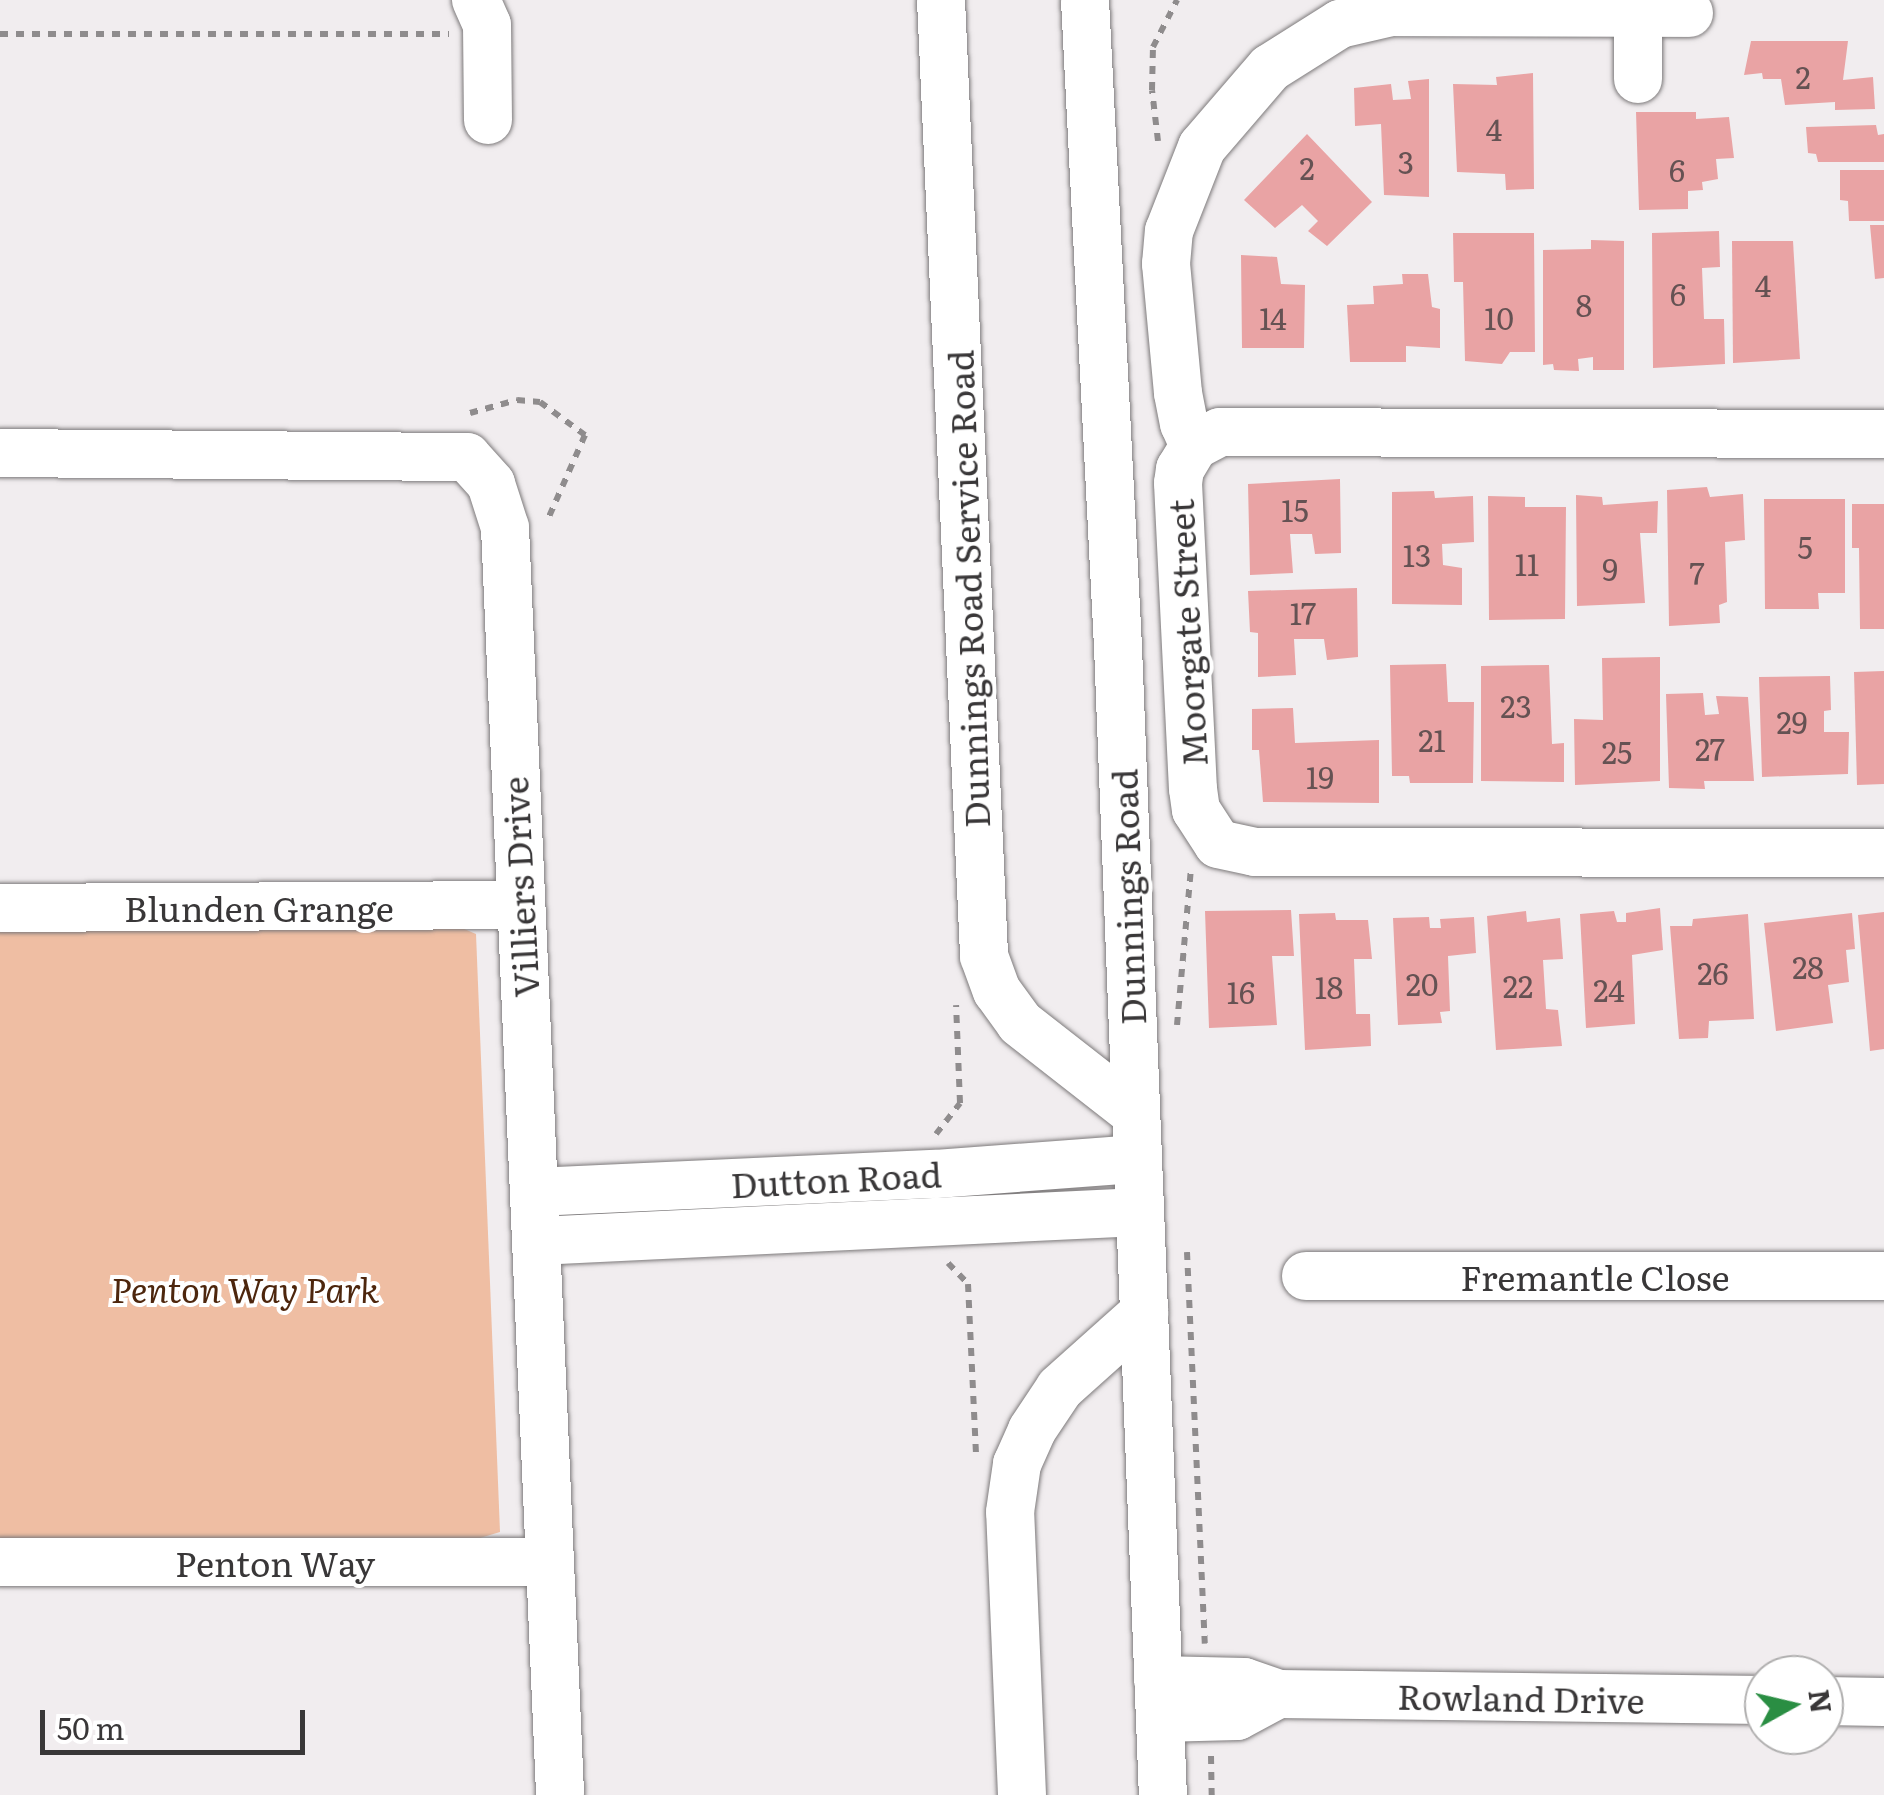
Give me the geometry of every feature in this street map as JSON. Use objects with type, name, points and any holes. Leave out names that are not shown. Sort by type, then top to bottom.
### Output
[{"type":"street","name":"Dunnings Road Service Road","points":[[941,0],[984,956],[997,991],[1020,1023],[1134,1112]]},
{"type":"street","name":"Dunnings Road","points":[[1085,0],[1118,647],[1164,1795]]},
{"type":"street","points":[[480,8],[488,120]]},
{"type":"street","points":[[1194,446],[1178,393],[1166,264],[1168,231],[1202,147],[1251,88],[1296,48],[1340,24],[1404,12],[1688,13]]},
{"type":"street","points":[[1638,14],[1638,79]]},
{"type":"street","name":"Moorgate Street","points":[[1207,832],[1196,810],[1194,789],[1179,498],[1180,469],[1194,446],[1220,432],[1884,434]]},
{"type":"street","name":"Villiers Drive","points":[[0,453],[467,458],[490,484],[506,528],[519,905],[560,1795]]},
{"type":"street","points":[[1207,832],[1218,844],[1255,852],[1884,853]]},
{"type":"street","name":"Blunden Grange","points":[[0,908],[519,905]]},
{"type":"street","name":"Dutton Road","points":[[535,1192],[936,1174],[1136,1159]]},
{"type":"street","name":"Dutton Road","points":[[537,1241],[1139,1212]]},
{"type":"street","name":"Fremantle Close","points":[[1306,1276],[1884,1276]]},
{"type":"street","points":[[1022,1795],[1010,1512],[1017,1464],[1032,1430],[1060,1388],[1144,1312]]},
{"type":"street","name":"Penton Way","points":[[0,1562],[550,1562]]},
{"type":"street","name":"Rowland Drive","points":[[1159,1699],[1208,1698],[1244,1682],[1278,1694],[1744,1700]]},
{"type":"street","points":[[1844,1701],[1884,1702]]},
{"type":"path","points":[[1177,0],[1161,27],[1150,68],[1160,157],[1182,190]]},
{"type":"path","points":[[0,34],[449,34],[480,8]]},
{"type":"path","points":[[464,414],[517,400],[540,402],[585,435],[548,511],[546,530]]},
{"type":"path","points":[[1176,1038],[1188,875],[1207,832]]},
{"type":"path","points":[[1186,1249],[1212,1795]]},
{"type":"green space","name":"Penton Way Park","points":[[0,927],[462,928],[476,934],[500,1532],[480,1538],[0,1543]]},
{"type":"building","points":[[1751,41],[1848,41],[1843,80],[1873,77],[1875,109],[1835,110],[1835,102],[1785,105],[1781,79],[1763,79],[1762,73],[1744,75]]},
{"type":"building","points":[[1533,73],[1534,189],[1506,190],[1505,174],[1457,172],[1453,84],[1497,85],[1496,77]]},
{"type":"building","points":[[1429,79],[1429,197],[1384,195],[1381,124],[1355,126],[1354,88],[1391,84],[1393,100],[1411,99],[1408,81]]},
{"type":"building","points":[[1636,112],[1696,112],[1696,119],[1729,117],[1734,158],[1716,159],[1718,179],[1702,182],[1703,190],[1688,191],[1688,209],[1639,210]]},
{"type":"building","points":[[1876,125],[1878,135],[1884,134],[1884,162],[1818,162],[1816,154],[1808,153],[1806,127]]},
{"type":"building","points":[[1307,134],[1372,202],[1327,246],[1308,231],[1318,221],[1302,205],[1275,228],[1244,200]]},
{"type":"building","points":[[1840,170],[1884,170],[1884,221],[1849,221],[1848,201],[1840,200]]},
{"type":"building","points":[[1870,225],[1884,225],[1884,278],[1875,279]]},
{"type":"building","points":[[1719,231],[1720,267],[1702,268],[1704,319],[1724,319],[1725,364],[1653,368],[1652,233]]},
{"type":"building","points":[[1453,233],[1534,233],[1535,352],[1510,352],[1502,364],[1465,361],[1463,282],[1454,282]]},
{"type":"building","points":[[1591,240],[1624,241],[1624,370],[1593,370],[1593,357],[1578,359],[1579,371],[1554,370],[1553,364],[1543,365],[1543,250],[1591,249]]},
{"type":"building","points":[[1732,241],[1793,241],[1800,359],[1733,363]]},
{"type":"building","points":[[1241,255],[1277,257],[1281,284],[1305,285],[1304,348],[1242,348]]},
{"type":"building","points":[[1402,274],[1428,274],[1432,307],[1440,309],[1440,348],[1406,346],[1406,362],[1350,362],[1347,305],[1374,304],[1373,286],[1403,284]]},
{"type":"building","points":[[1340,479],[1341,553],[1315,554],[1312,534],[1290,534],[1293,573],[1250,575],[1248,484]]},
{"type":"building","points":[[1707,487],[1710,497],[1743,494],[1745,540],[1725,542],[1727,602],[1719,605],[1720,623],[1669,626],[1667,490]]},
{"type":"building","points":[[1434,491],[1435,498],[1473,496],[1474,542],[1442,544],[1443,565],[1462,568],[1462,605],[1392,604],[1392,492]]},
{"type":"building","points":[[1576,495],[1602,497],[1603,505],[1658,501],[1657,533],[1640,533],[1645,603],[1577,606]]},
{"type":"building","points":[[1488,496],[1525,497],[1525,507],[1566,507],[1565,619],[1489,620]]},
{"type":"building","points":[[1764,499],[1845,499],[1845,593],[1818,593],[1819,609],[1765,609]]},
{"type":"building","points":[[1852,504],[1884,504],[1884,629],[1860,629],[1859,548],[1852,548]]},
{"type":"building","points":[[1357,588],[1358,657],[1327,660],[1324,639],[1294,639],[1296,675],[1258,677],[1258,633],[1250,632],[1248,591]]},
{"type":"building","points":[[1660,657],[1660,781],[1575,785],[1574,719],[1603,720],[1602,658]]},
{"type":"building","points":[[1446,664],[1448,702],[1474,702],[1473,783],[1410,783],[1409,776],[1392,776],[1390,665]]},
{"type":"building","points":[[1549,665],[1552,744],[1564,743],[1564,782],[1481,781],[1481,666]]},
{"type":"building","points":[[1884,671],[1884,784],[1857,785],[1854,672]]},
{"type":"building","points":[[1830,676],[1831,710],[1824,711],[1824,732],[1849,732],[1848,774],[1762,777],[1759,677]]},
{"type":"building","points":[[1703,693],[1705,715],[1719,714],[1716,696],[1748,697],[1754,781],[1704,781],[1705,789],[1669,788],[1666,694]]},
{"type":"building","points":[[1293,708],[1295,743],[1379,740],[1379,803],[1263,802],[1259,750],[1252,750],[1252,709]]},
{"type":"building","points":[[1660,908],[1663,950],[1632,955],[1635,1024],[1586,1028],[1580,914],[1614,911],[1617,922],[1626,922],[1626,913]]},
{"type":"building","points":[[1291,910],[1294,956],[1272,956],[1277,1025],[1209,1028],[1205,911]]},
{"type":"building","points":[[1526,911],[1527,922],[1560,918],[1563,959],[1543,960],[1546,1009],[1558,1010],[1562,1046],[1496,1050],[1487,916]]},
{"type":"building","points":[[1884,912],[1884,1049],[1870,1051],[1858,915]]},
{"type":"building","points":[[1335,913],[1336,920],[1368,920],[1372,959],[1354,959],[1356,1014],[1370,1014],[1371,1046],[1305,1050],[1299,914]]},
{"type":"building","points":[[1852,913],[1855,949],[1846,950],[1849,982],[1828,985],[1833,1023],[1776,1031],[1764,923]]},
{"type":"building","points":[[1748,914],[1754,1019],[1709,1021],[1708,1038],[1679,1039],[1670,926],[1692,926],[1693,919]]},
{"type":"building","points":[[1429,917],[1430,928],[1441,928],[1440,919],[1474,917],[1476,953],[1448,956],[1450,1011],[1440,1012],[1442,1023],[1398,1025],[1393,918]]}]
